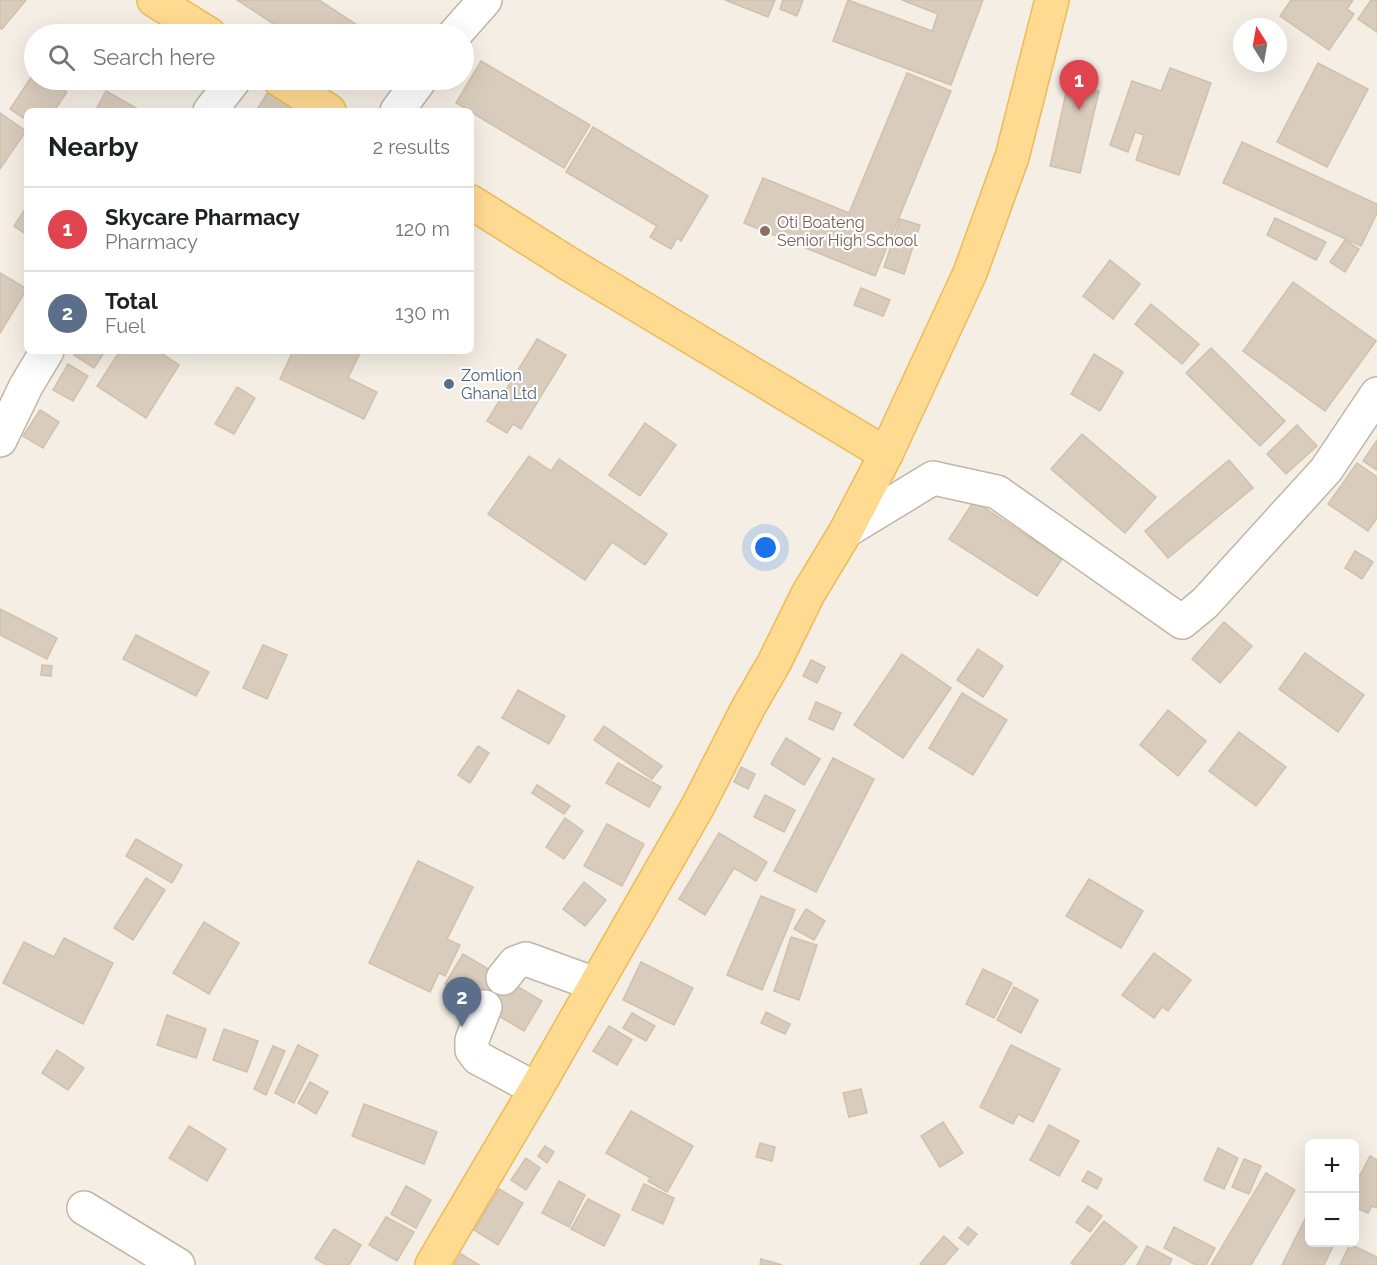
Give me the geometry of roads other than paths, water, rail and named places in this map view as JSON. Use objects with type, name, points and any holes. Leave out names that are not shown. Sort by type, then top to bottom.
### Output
[{"type":"main road","points":[[154,0],[193,24]]},
{"type":"main road","points":[[432,1265],[698,806],[808,594],[846,531],[886,454],[970,273],[1012,157],[1052,0]]},
{"type":"main road","points":[[296,90],[324,108]]},
{"type":"main road","points":[[474,204],[569,264],[886,454]]},
{"type":"street","points":[[464,24],[485,0]]},
{"type":"street","points":[[212,108],[226,90]]},
{"type":"street","points":[[399,108],[413,90]]},
{"type":"street","points":[[0,440],[26,386],[45,354]]},
{"type":"street","points":[[846,531],[933,478],[997,492],[1182,622],[1205,603],[1326,470],[1377,394]]},
{"type":"street","points":[[502,978],[515,963],[526,959],[595,984]]},
{"type":"street","points":[[485,1007],[472,1040],[472,1050],[478,1058],[536,1089]]},
{"type":"street","points":[[84,1208],[178,1265]]},
{"type":"place","name":"Skycare Pharmacy","points":[[1079,110]]},
{"type":"place","name":"Oti Boateng Senior High School","points":[[765,231]]},
{"type":"place","name":"Zomlion Ghana Ltd","points":[[449,384]]},
{"type":"place","name":"Total","points":[[462,1027]]}]
